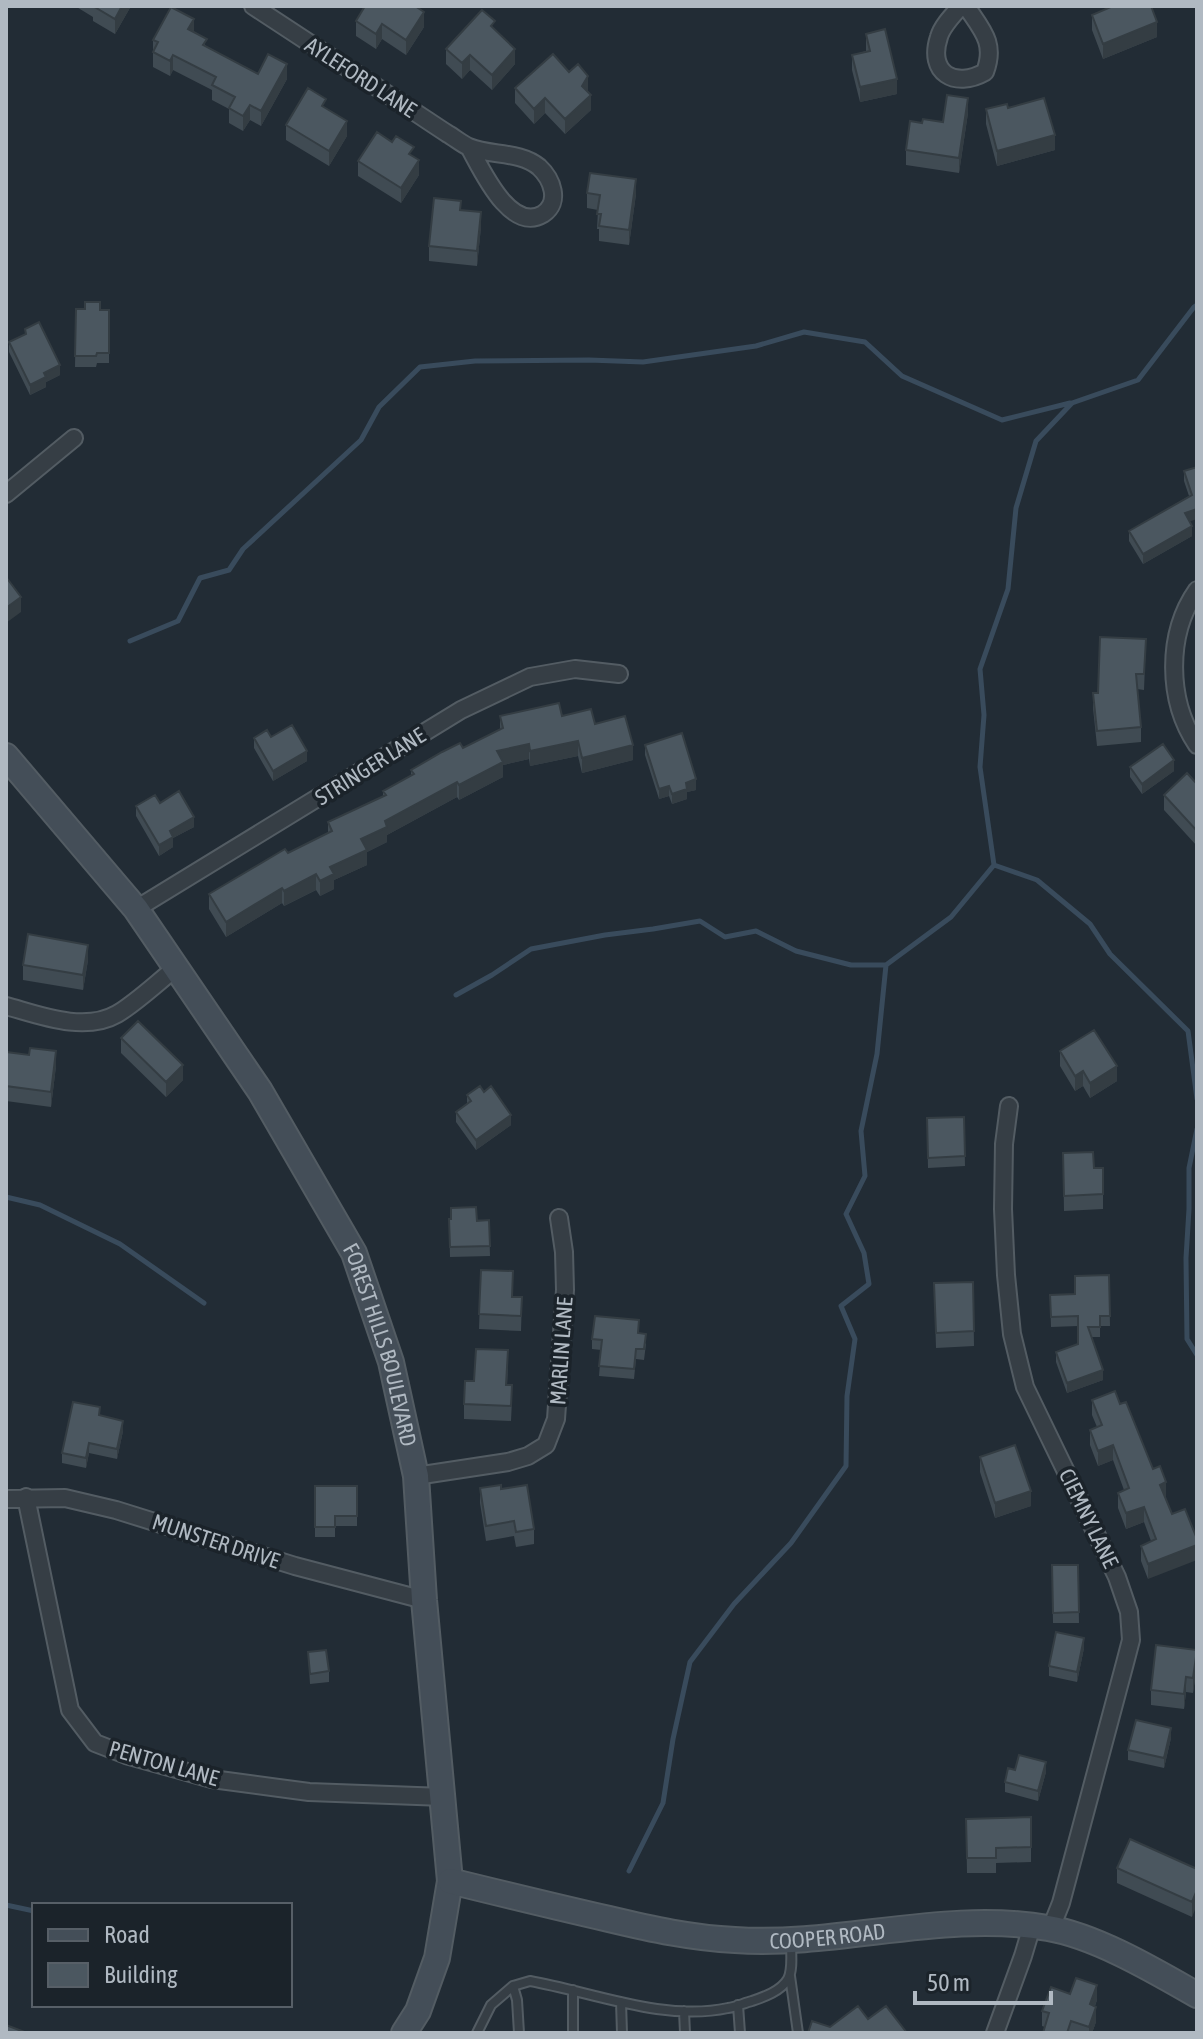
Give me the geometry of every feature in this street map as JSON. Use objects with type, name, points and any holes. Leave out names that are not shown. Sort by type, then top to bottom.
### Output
[{"type":"main road","name":"FOREST HILLS BOULEVARD","points":[[6,756],[136,909],[260,1091],[354,1253],[391,1362],[416,1476],[424,1600],[450,1881],[437,1958],[418,2011],[404,2033]]},
{"type":"main road","name":"COOPER ROAD","points":[[450,1881],[683,1936],[737,1941],[792,1941],[981,1923],[1042,1927],[1080,1937],[1197,1995]]},
{"type":"street","name":"AYLEFORD LANE","points":[[253,6],[469,147],[536,164],[553,187],[554,198],[550,206],[535,217],[524,217],[509,208],[499,199],[469,147]]},
{"type":"street","points":[[6,494],[74,438]]},
{"type":"street","points":[[1197,590],[1187,604],[1179,627],[1174,659],[1176,691],[1182,714],[1197,745]]},
{"type":"street","name":"STRINGER LANE","points":[[136,909],[461,710],[530,677],[575,669],[619,674]]},
{"type":"street","points":[[6,1006],[88,1023],[116,1015],[177,967]]},
{"type":"street","name":"CIEMNY LANE","points":[[995,2033],[1023,1956],[1065,1888],[1131,1640],[1129,1612],[1117,1577],[1025,1387],[1012,1334],[1003,1209],[1004,1144],[1009,1106]]},
{"type":"street","name":"MARLIN LANE","points":[[416,1476],[508,1462],[528,1456],[546,1445],[556,1419],[565,1290],[559,1218]]},
{"type":"street","name":"PENTON LANE","points":[[26,1497],[70,1710],[95,1743],[212,1779],[309,1792],[444,1797]]},
{"type":"street","name":"MUNSTER DRIVE","points":[[6,1499],[65,1498],[116,1510],[295,1566],[424,1600]]},
{"type":"lane","points":[[792,1941],[790,1976],[798,2033]]},
{"type":"lane","points":[[477,2033],[491,2005],[513,1986],[530,1981],[621,2002],[684,2011],[728,2008],[760,1998],[780,1988],[790,1976]]},
{"type":"lane","points":[[513,1986],[519,2033]]},
{"type":"lane","points":[[573,1990],[573,2033]]},
{"type":"lane","points":[[621,2002],[622,2033]]},
{"type":"lane","points":[[738,2005],[740,2033]]},
{"type":"lane","points":[[684,2011],[685,2033]]},
{"type":"building","points":[[93,6],[122,6],[115,19]]},
{"type":"building","points":[[365,6],[415,6],[424,12],[406,40],[382,24],[376,34],[356,21]]},
{"type":"building","points":[[1113,6],[1151,6],[1157,22],[1103,44],[1092,15]]},
{"type":"building","points":[[171,7],[194,19],[188,29],[207,39],[203,45],[258,74],[268,54],[287,64],[261,111],[250,105],[243,116],[229,108],[235,97],[212,85],[216,77],[173,55],[170,61],[153,52],[158,42],[153,40]]},
{"type":"building","points":[[482,10],[495,21],[491,26],[515,49],[492,75],[470,55],[462,63],[446,49]]},
{"type":"building","points":[[885,29],[897,79],[860,87],[852,55],[870,51],[866,34]]},
{"type":"building","points":[[553,54],[569,72],[578,64],[588,76],[582,86],[591,95],[565,119],[545,98],[534,109],[515,88]]},
{"type":"building","points":[[308,88],[326,99],[322,106],[347,121],[329,151],[286,125]]},
{"type":"building","points":[[947,95],[968,98],[959,158],[906,150],[910,121],[943,122]]},
{"type":"building","points":[[1044,98],[1055,135],[997,151],[986,109],[1007,104],[1008,108]]},
{"type":"building","points":[[377,132],[392,142],[396,136],[414,147],[409,154],[419,160],[401,188],[358,161]]},
{"type":"building","points":[[590,173],[636,179],[629,230],[599,226],[600,195],[587,193]]},
{"type":"building","points":[[434,198],[461,201],[460,210],[481,212],[477,251],[429,246]]},
{"type":"building","points":[[85,302],[100,302],[100,310],[109,310],[109,353],[75,356],[76,309],[85,309]]},
{"type":"building","points":[[39,322],[60,365],[30,385],[9,342],[26,334],[25,329]]},
{"type":"building","points":[[1197,467],[1197,509],[1185,513],[1192,526],[1143,554],[1129,531],[1192,495],[1184,471]]},
{"type":"building","points":[[6,577],[21,597],[6,608]]},
{"type":"building","points":[[1100,637],[1146,639],[1144,674],[1136,674],[1141,727],[1097,731],[1093,693],[1098,693]]},
{"type":"building","points":[[559,703],[562,716],[591,709],[595,724],[625,716],[633,745],[582,758],[578,741],[530,751],[529,744],[497,751],[503,762],[459,785],[457,782],[385,821],[387,827],[361,839],[367,850],[330,867],[334,874],[320,881],[316,874],[284,891],[282,888],[226,922],[209,894],[285,849],[288,853],[332,831],[328,822],[386,795],[383,791],[414,774],[411,770],[442,752],[460,743],[463,748],[503,728],[500,716]]},
{"type":"building","points":[[292,725],[307,751],[273,771],[254,738],[267,730],[271,737]]},
{"type":"building","points":[[682,733],[696,779],[686,783],[687,789],[672,794],[669,786],[659,789],[645,745]]},
{"type":"building","points":[[1163,744],[1174,760],[1142,784],[1130,767]]},
{"type":"building","points":[[1187,773],[1197,784],[1197,831],[1164,795]]},
{"type":"building","points":[[179,791],[194,817],[170,831],[173,837],[159,845],[136,806],[155,795],[160,803]]},
{"type":"building","points":[[28,934],[88,945],[83,975],[23,965]]},
{"type":"building","points":[[138,1021],[183,1065],[166,1082],[121,1038]]},
{"type":"building","points":[[1094,1030],[1117,1066],[1090,1083],[1083,1071],[1075,1076],[1060,1051]]},
{"type":"building","points":[[30,1048],[56,1051],[51,1092],[6,1086],[6,1052],[29,1055]]},
{"type":"building","points":[[480,1086],[484,1092],[491,1086],[511,1115],[476,1140],[456,1112],[471,1101],[467,1095]]},
{"type":"building","points":[[964,1117],[965,1156],[928,1158],[927,1118]]},
{"type":"building","points":[[1093,1152],[1094,1168],[1103,1168],[1103,1194],[1064,1196],[1063,1153]]},
{"type":"building","points":[[476,1207],[477,1221],[489,1220],[490,1246],[450,1247],[451,1208]]},
{"type":"building","points":[[481,1270],[513,1271],[512,1297],[522,1297],[521,1316],[479,1314]]},
{"type":"building","points":[[1109,1275],[1110,1316],[1100,1316],[1100,1327],[1088,1327],[1103,1370],[1067,1383],[1056,1352],[1078,1344],[1078,1316],[1051,1317],[1050,1295],[1075,1294],[1075,1276]]},
{"type":"building","points":[[973,1282],[974,1331],[936,1333],[934,1283]]},
{"type":"building","points":[[595,1316],[639,1320],[638,1333],[646,1334],[644,1349],[636,1349],[634,1369],[599,1366],[602,1340],[592,1339]]},
{"type":"building","points":[[476,1349],[508,1350],[506,1385],[512,1385],[511,1406],[464,1404],[465,1381],[474,1381]]},
{"type":"building","points":[[1115,1391],[1120,1404],[1126,1402],[1153,1469],[1160,1466],[1166,1482],[1160,1485],[1172,1514],[1185,1509],[1197,1539],[1197,1545],[1148,1564],[1141,1546],[1156,1539],[1144,1507],[1126,1513],[1118,1493],[1129,1488],[1113,1445],[1098,1451],[1090,1430],[1102,1425],[1092,1400]]},
{"type":"building","points":[[73,1402],[100,1407],[99,1415],[123,1421],[117,1449],[89,1443],[86,1458],[62,1453]]},
{"type":"building","points":[[1015,1445],[1031,1491],[995,1503],[980,1457]]},
{"type":"building","points":[[501,1485],[501,1489],[527,1485],[534,1529],[516,1532],[514,1521],[486,1526],[480,1488]]},
{"type":"building","points":[[315,1486],[357,1486],[357,1516],[335,1516],[335,1527],[315,1527]]},
{"type":"building","points":[[1052,1565],[1078,1565],[1079,1612],[1053,1613]]},
{"type":"building","points":[[1056,1632],[1084,1638],[1077,1672],[1049,1666]]},
{"type":"building","points":[[1156,1645],[1197,1650],[1193,1678],[1186,1677],[1184,1694],[1151,1690]]},
{"type":"building","points":[[326,1650],[329,1671],[310,1674],[308,1652]]},
{"type":"building","points":[[1136,1720],[1171,1728],[1164,1758],[1128,1750]]},
{"type":"building","points":[[1019,1755],[1046,1762],[1038,1791],[1005,1782],[1008,1768],[1015,1770]]},
{"type":"building","points":[[1031,1817],[1031,1847],[996,1848],[996,1858],[967,1858],[966,1819]]},
{"type":"building","points":[[1130,1839],[1197,1869],[1197,1890],[1192,1902],[1117,1868]]},
{"type":"building","points":[[1076,1978],[1097,1985],[1090,2004],[1096,2007],[1089,2027],[1071,2021],[1067,2033],[1043,2033],[1049,2013],[1042,2011],[1051,1987],[1070,1994]]},
{"type":"building","points":[[858,2006],[868,2019],[886,2006],[907,2033],[808,2033],[812,2021],[830,2027]]},
{"type":"building","points":[[6,2025],[27,2033],[6,2033]]},
{"type":"waterway","points":[[629,1871],[663,1803],[690,1662],[734,1604],[791,1543],[846,1466],[847,1396],[855,1339],[841,1306],[869,1284],[864,1253],[846,1214],[865,1176],[861,1131],[877,1054],[886,965],[951,917],[994,865],[980,767],[984,715],[980,669],[1008,589],[1016,508],[1036,441],[1072,403],[1138,380],[1197,305]]},
{"type":"waterway","points":[[130,641],[178,621],[200,578],[229,570],[243,549],[361,440],[379,407],[420,367],[475,361],[643,362],[756,346],[804,332],[865,342],[902,376],[1002,420],[1070,403]]},
{"type":"waterway","points":[[994,865],[1037,880],[1090,924],[1110,954],[1188,1031],[1197,1099]]},
{"type":"waterway","points":[[456,995],[531,949],[700,921],[725,937],[756,931],[796,951],[851,965],[886,965]]},
{"type":"waterway","points":[[1197,1129],[1189,1168],[1186,1258],[1187,1339],[1197,1355]]},
{"type":"waterway","points":[[6,1197],[40,1205],[120,1244],[204,1303]]},
{"type":"waterway","points":[[6,1905],[32,1911]]}]
